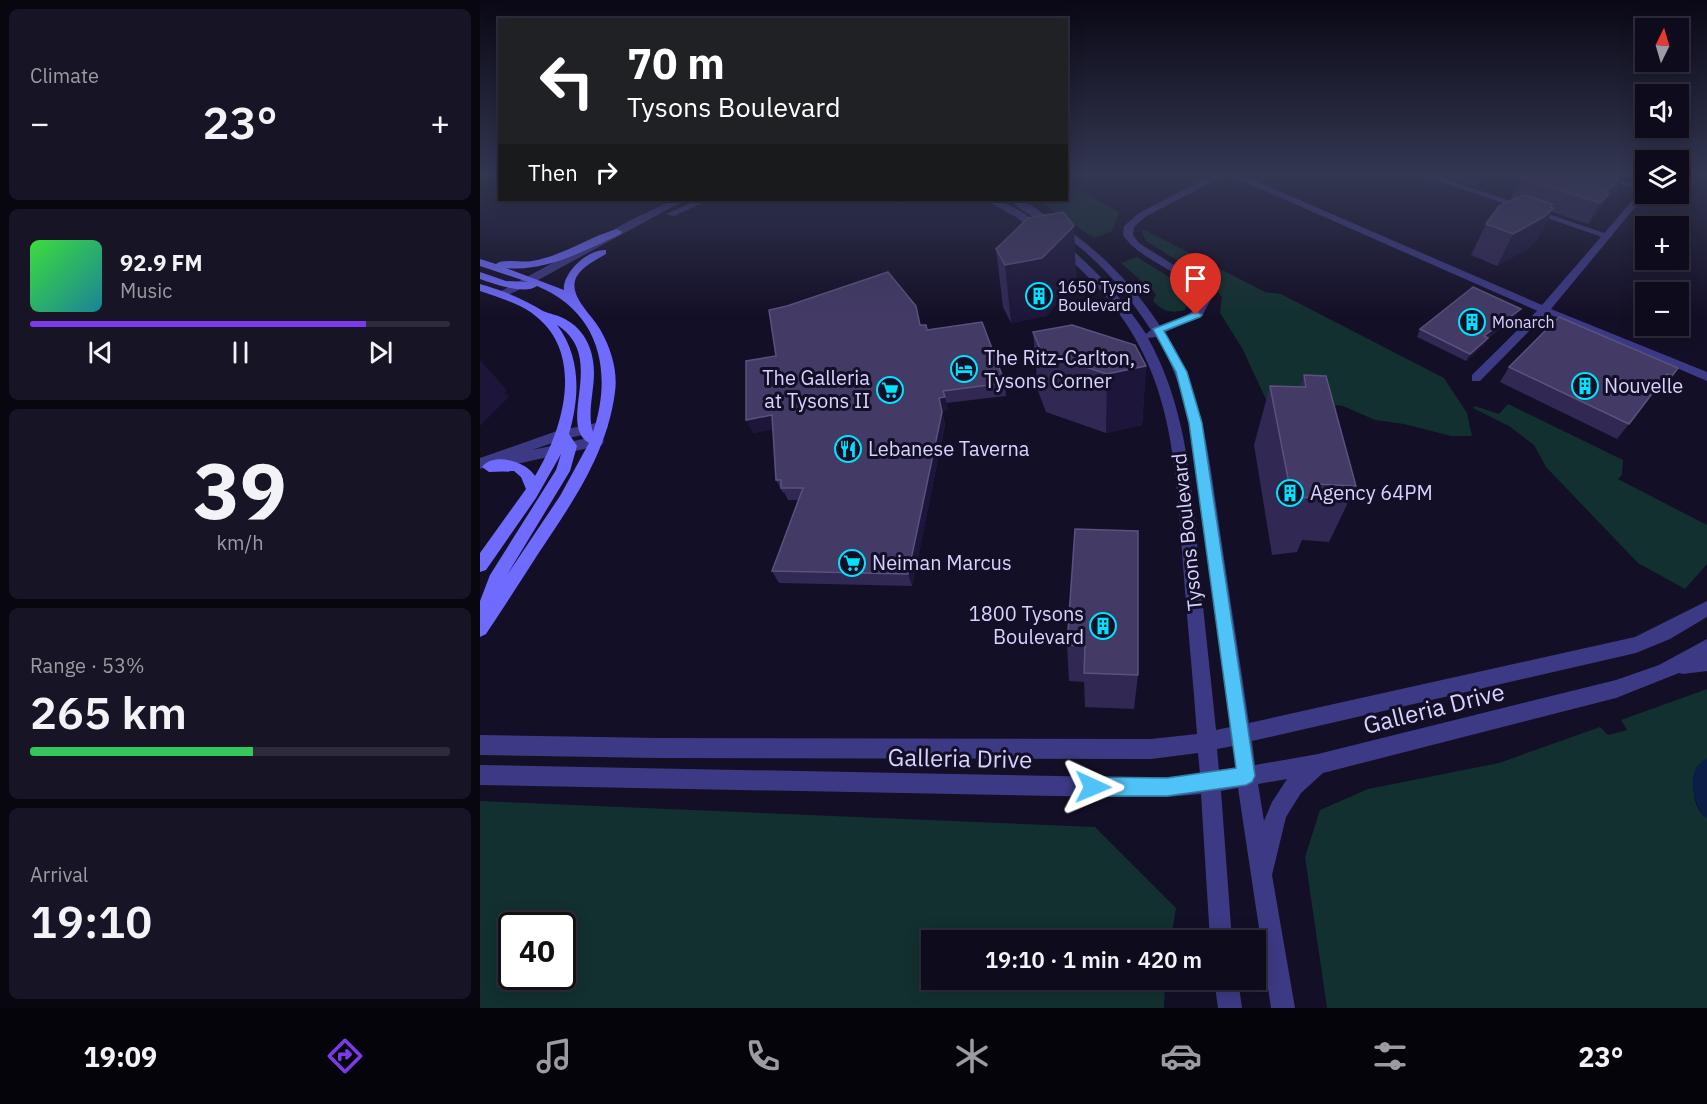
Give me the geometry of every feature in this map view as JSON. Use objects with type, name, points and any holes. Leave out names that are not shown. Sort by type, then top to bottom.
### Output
[{"type":"main road","points":[[480,260],[510,265],[539,263],[617,232]]},
{"type":"main road","points":[[480,628],[578,482],[599,434],[609,391],[607,357],[603,343],[574,302],[567,288],[568,280],[580,267],[602,252]]},
{"type":"main road","points":[[480,260],[574,302]]},
{"type":"main road","points":[[480,275],[517,286],[534,283]]},
{"type":"main road","points":[[480,287],[571,326],[585,348],[590,371],[584,415],[585,430],[587,435],[599,434]]},
{"type":"main road","points":[[480,628],[487,600],[498,574],[563,471],[563,443],[570,399],[570,366],[559,336],[539,314]]},
{"type":"main road","points":[[480,566],[563,443]]},
{"type":"main road","points":[[483,467],[522,467],[533,488]]},
{"type":"street","points":[[534,283],[635,222]]},
{"type":"street","points":[[534,283],[602,252],[656,222]]},
{"type":"street","name":"Tysons Boulevard","points":[[1028,222],[1074,256],[1116,298],[1134,324],[1151,335],[1182,372],[1191,400],[1262,883],[1283,1008]]},
{"type":"street","name":"Tysons Boulevard","points":[[1050,222],[1065,231],[1108,267],[1135,296],[1151,335],[1169,400],[1179,451],[1208,742],[1220,930]]},
{"type":"street","points":[[1133,222],[1128,235],[1135,245],[1195,283],[1204,294],[1204,305],[1196,315],[1186,321],[1151,335],[1134,324]]},
{"type":"street","points":[[1341,222],[1544,310],[1564,315],[1707,377]]},
{"type":"street","points":[[1566,222],[1608,236]]},
{"type":"street","points":[[1476,378],[1544,310],[1619,222]]},
{"type":"street","points":[[500,295],[517,286]]},
{"type":"street","points":[[1544,310],[1557,322],[1707,388]]},
{"type":"street","points":[[563,443],[585,430]]},
{"type":"street","points":[[483,467],[599,434]]},
{"type":"street","name":"Galleria Drive","points":[[480,745],[658,748],[1151,749],[1208,742],[1626,647],[1704,616]]},
{"type":"street","name":"Galleria Drive","points":[[480,775],[1111,787],[1167,787],[1210,783],[1317,764],[1591,696],[1665,671],[1707,647]]},
{"type":"street","points":[[1665,671],[1707,663]]},
{"type":"street","points":[[1262,883],[1273,820],[1291,789],[1317,764]]},
{"type":"street","points":[[1227,990],[1230,1008]]},
{"type":"green space","points":[[1070,222],[1115,222],[1112,231],[1094,238]]},
{"type":"green space","points":[[1143,229],[1265,292],[1281,294],[1444,378],[1467,413],[1472,436],[1451,436],[1404,424],[1375,420],[1337,405],[1312,415],[1270,408],[1242,348],[1220,313],[1222,297],[1208,279],[1147,242],[1142,233]]},
{"type":"green space","points":[[1137,257],[1185,287],[1190,297],[1185,310],[1167,311],[1153,301],[1156,294],[1121,263]]},
{"type":"green space","points":[[1508,404],[1623,460],[1622,475],[1618,479],[1707,525],[1707,564],[1685,589],[1638,563],[1546,467],[1534,445],[1509,426],[1473,408],[1475,406],[1499,414]]},
{"type":"green space","points":[[1707,689],[1707,758],[1698,770],[1695,779],[1694,797],[1701,813],[1707,818],[1707,1008],[1327,1008],[1305,857],[1320,810],[1368,789],[1499,763],[1600,727],[1608,735],[1627,730],[1621,720]]},
{"type":"green space","points":[[480,801],[1095,827],[1176,908],[1173,930],[921,930],[921,990],[1165,990],[1164,1008],[480,1008]]},
{"type":"water","points":[[1707,758],[1707,818],[1697,804],[1693,778],[1696,768]]},
{"type":"building","points":[[1024,222],[1071,222],[1074,226],[1042,258],[1005,265],[996,249]]},
{"type":"building","points":[[1487,222],[1535,222],[1513,234],[1486,224]]},
{"type":"building","points":[[888,272],[916,306],[920,325],[926,325],[927,330],[982,322],[1005,383],[943,391],[945,397],[939,398],[942,412],[908,574],[772,571],[803,488],[781,488],[781,480],[776,480],[772,415],[746,420],[746,361],[776,356],[769,310]]},
{"type":"building","name":"Monarch","points":[[1473,287],[1521,309],[1484,336],[1488,338],[1470,354],[1420,329]]},
{"type":"building","name":"Nouvelle","points":[[1559,317],[1678,368],[1672,376],[1667,374],[1629,424],[1509,367]]},
{"type":"building","points":[[1072,325],[1135,345],[1146,366],[1107,374],[1042,353],[1033,332]]},
{"type":"building","points":[[1304,375],[1326,376],[1356,486],[1317,484],[1320,496],[1292,499],[1270,386],[1306,387]]},
{"type":"building","name":"1800 Tysons Boulevard","points":[[1075,529],[1138,531],[1138,675],[1084,673],[1085,646],[1067,645]]},
{"type":"place","name":"1650 Tysons Boulevard","points":[[1039,296]]},
{"type":"place","name":"Monarch","points":[[1472,322]]},
{"type":"place","name":"The Ritz-Carlton, Tysons Corner","points":[[964,369]]},
{"type":"place","name":"Nouvelle","points":[[1585,386]]},
{"type":"place","name":"The Galleria at Tysons II","points":[[890,390]]},
{"type":"place","name":"Lebanese Taverna","points":[[848,449]]},
{"type":"place","name":"Agency 64PM","points":[[1290,493]]},
{"type":"place","name":"Neiman Marcus","points":[[852,563]]},
{"type":"place","name":"1800 Tysons Boulevard","points":[[1103,626]]},
{"type":"route","points":[[1093,787],[1167,787],[1210,783],[1246,776],[1196,423],[1182,372],[1158,329],[1186,321],[1196,315]]}]
